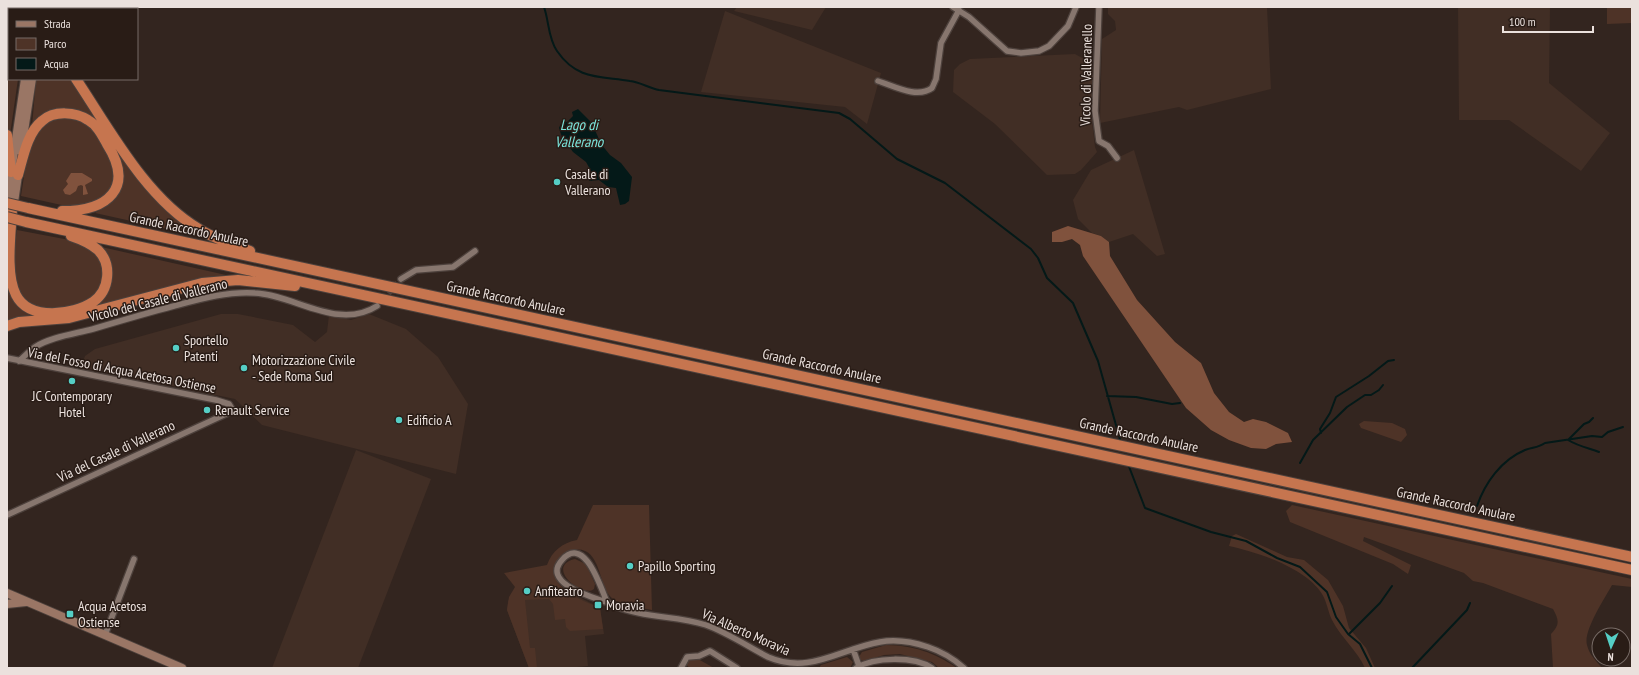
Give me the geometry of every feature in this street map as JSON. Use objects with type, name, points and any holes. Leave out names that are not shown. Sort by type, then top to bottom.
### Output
[{"type":"highway","points":[[77,80],[145,179],[170,208],[209,234],[287,265]]},
{"type":"highway","points":[[14,174],[32,133],[44,119],[56,114],[70,113],[88,120],[96,127],[117,162],[118,179],[114,192],[105,202],[93,208],[80,211],[44,212]]},
{"type":"highway","points":[[7,135],[14,174]]},
{"type":"highway","name":"Grande Raccordo Anulare","points":[[9,210],[28,208],[1632,557]]},
{"type":"highway","points":[[9,210],[12,280],[14,291],[20,301],[31,309],[50,314],[72,310],[93,302],[102,294],[106,282],[107,268],[100,253],[86,242],[41,225]]},
{"type":"highway","name":"Grande Raccordo Anulare","points":[[9,210],[26,222],[1632,570]]},
{"type":"highway","points":[[7,326],[19,322],[69,318],[189,285],[220,281],[257,281],[360,294]]},
{"type":"main road","points":[[7,244],[9,210],[25,80]]},
{"type":"main road","points":[[7,198],[14,174],[32,80]]},
{"type":"main road","points":[[7,593],[182,668]]},
{"type":"main road","points":[[7,604],[28,602]]},
{"type":"street","points":[[953,7],[972,19],[1006,50],[1021,52],[1039,51],[1049,46],[1068,26],[1076,7]]},
{"type":"street","name":"Vicolo di Valleranello","points":[[1099,7],[1095,107],[1096,131],[1099,141],[1108,146],[1117,158]]},
{"type":"street","points":[[878,81],[915,92],[926,92],[932,88],[936,82],[941,43],[959,10]]},
{"type":"street","points":[[401,279],[416,270],[453,267],[475,251]]},
{"type":"street","name":"Vicolo del Casale di Vallerano","points":[[19,362],[35,347],[57,339],[192,302],[228,294],[267,294],[320,310],[345,315],[357,314],[377,306]]},
{"type":"street","name":"Via del Fosso di Acqua Acetosa Ostiense","points":[[7,358],[19,362],[216,400],[227,403],[231,406]]},
{"type":"street","name":"Via del Casale di Vallerano","points":[[7,515],[228,414],[232,409],[231,406]]},
{"type":"street","name":"Via Alberto Moravia","points":[[607,602],[586,558],[579,554],[572,554],[563,559],[559,566],[558,574],[564,583],[588,596],[607,602],[619,608],[690,621],[707,626],[768,658],[795,667],[810,667],[853,650],[880,642],[894,640],[916,643],[937,650],[964,668]]},
{"type":"street","points":[[105,635],[134,559]]},
{"type":"street","points":[[853,650],[858,667],[888,659],[905,659],[928,665],[932,668]]},
{"type":"street","points":[[681,668],[687,657],[699,656],[710,651],[737,668]]},
{"type":"shaded area","points":[[737,7],[826,7],[812,30],[734,11]]},
{"type":"shaded area","points":[[1108,7],[1267,7],[1271,89],[1187,110],[1179,107],[1100,123],[1102,39],[1116,30],[1115,21],[1108,14]]},
{"type":"shaded area","points":[[1458,7],[1550,7],[1549,83],[1610,133],[1581,171],[1509,120],[1459,120]]},
{"type":"shaded area","points":[[725,11],[881,73],[867,124],[845,107],[701,92]]},
{"type":"shaded area","points":[[1075,54],[1084,59],[1094,71],[1091,113],[1095,147],[1097,152],[1081,170],[1075,174],[1047,175],[995,124],[953,92],[954,70],[960,64],[970,59]]},
{"type":"shaded area","points":[[1134,150],[1165,254],[1157,256],[1133,234],[1109,242],[1101,236],[1092,233],[1078,219],[1073,200],[1091,170]]},
{"type":"shaded area","points":[[71,173],[82,173],[92,179],[92,181],[85,185],[88,194],[83,195],[83,186],[81,185],[78,186],[76,191],[70,195],[65,194],[63,190],[68,184],[66,181]]},
{"type":"shaded area","points":[[1068,226],[1101,236],[1109,242],[1110,256],[1137,300],[1175,342],[1201,363],[1214,393],[1229,412],[1244,422],[1253,419],[1266,422],[1288,433],[1292,442],[1276,444],[1266,449],[1251,448],[1229,440],[1211,430],[1186,408],[1083,256],[1080,245],[1072,239],[1062,242],[1052,242],[1052,232]]},
{"type":"shaded area","name":"Motorizzazione Civile - Sede Roma Sud","points":[[221,314],[238,314],[293,325],[315,342],[327,332],[329,315],[351,320],[369,314],[406,329],[438,357],[468,404],[456,474],[262,425],[235,399],[81,367],[85,356],[95,349]]},
{"type":"shaded area","points":[[356,450],[431,479],[358,668],[272,668]]},
{"type":"shaded area","points":[[545,579],[600,608],[604,634],[585,636],[588,666],[567,668],[529,668],[507,610],[508,601],[516,586]]},
{"type":"green space","points":[[1607,7],[1632,7],[1632,23],[1607,24]]},
{"type":"green space","points":[[8,64],[8,80],[18,80],[10,135],[7,128]]},
{"type":"green space","points":[[36,80],[73,80],[144,185],[208,238],[95,213],[107,205],[119,159],[76,111],[32,127]]},
{"type":"green space","points":[[59,116],[89,123],[116,164],[114,187],[95,205],[66,206],[21,196],[28,150],[36,130]]},
{"type":"green space","points":[[17,230],[80,242],[100,256],[105,280],[89,302],[44,312],[19,295],[13,260]]},
{"type":"green space","points":[[97,246],[226,275],[200,279],[78,314],[7,323],[8,281],[15,298],[61,316],[107,289]]},
{"type":"green space","points":[[1364,421],[1392,423],[1405,429],[1407,435],[1401,442],[1361,428],[1359,424]]},
{"type":"green space","points":[[593,505],[649,505],[652,610],[623,604],[613,599],[605,589],[597,565],[593,558],[582,550],[568,551],[558,560],[555,572],[557,580],[568,592],[600,608],[603,629],[570,631],[566,627],[565,619],[555,620],[553,604],[549,599],[525,600],[530,648],[535,648],[537,668],[529,668],[507,610],[509,597],[515,587],[504,573],[547,565],[558,548],[577,540]]},
{"type":"green space","points":[[1292,505],[1632,579],[1632,587],[1612,585],[1591,623],[1588,632],[1587,645],[1591,654],[1591,667],[1602,668],[1553,668],[1551,634],[1556,628],[1558,622],[1553,609],[1483,583],[1473,581],[1464,573],[1364,537],[1363,541],[1411,565],[1408,574],[1393,564],[1290,522],[1286,511]]},
{"type":"green space","points":[[1236,534],[1287,557],[1304,560],[1328,580],[1343,606],[1349,628],[1366,648],[1375,668],[1365,668],[1358,655],[1340,633],[1331,617],[1324,597],[1315,585],[1305,576],[1280,562],[1253,552],[1229,546],[1232,536]]},
{"type":"green space","points":[[575,559],[586,564],[595,584],[594,589],[588,591],[582,590],[568,580],[564,574],[563,568],[566,563]]},
{"type":"green space","points":[[886,645],[915,648],[932,654],[957,668],[939,668],[932,662],[900,654],[884,655],[865,661],[861,660],[859,657],[862,652]]},
{"type":"green space","points":[[847,657],[853,662],[850,668],[819,668],[821,665]]},
{"type":"green space","points":[[689,659],[698,659],[714,668],[690,668],[686,665]]},
{"type":"water","name":"Lago di Vallerano","points":[[578,109],[592,123],[601,144],[610,155],[621,163],[632,177],[629,201],[625,204],[620,205],[616,188],[608,187],[599,180],[589,181],[591,171],[586,162],[573,152],[562,137],[559,128],[562,121],[567,122],[573,116],[572,112]]},
{"type":"waterway","points":[[544,7],[554,46],[572,67],[581,72],[599,77],[634,82],[659,90],[839,113],[850,119],[897,159],[945,183],[1031,249],[1038,258],[1047,278],[1073,303],[1098,361],[1121,443]]},
{"type":"waterway","points":[[1321,433],[1320,429],[1330,413],[1336,397],[1369,376],[1388,361],[1394,360]]},
{"type":"waterway","points":[[1300,463],[1313,440],[1347,407],[1365,395],[1371,395],[1379,390],[1383,385]]},
{"type":"waterway","points":[[1107,396],[1136,397],[1172,404],[1180,403]]},
{"type":"waterway","points":[[1593,418],[1584,424],[1568,440],[1599,452]]},
{"type":"waterway","points":[[1477,506],[1489,481],[1501,466],[1516,454],[1545,443],[1592,436],[1602,437],[1608,432],[1623,427]]},
{"type":"waterway","points":[[1128,464],[1145,508],[1211,532],[1246,541],[1277,558],[1300,567],[1327,592],[1336,617],[1348,634],[1360,644],[1372,668]]},
{"type":"waterway","points":[[1349,634],[1380,603],[1392,586]]},
{"type":"waterway","points":[[1412,668],[1467,610],[1470,603]]},
{"type":"tunnel","points":[[383,300],[401,279]]},
{"type":"place","name":"Casale di Vallerano","points":[[557,182]]},
{"type":"place","name":"Sportello Patenti","points":[[176,348]]},
{"type":"place","name":"Motorizzazione Civile - Sede Roma Sud","points":[[244,368]]},
{"type":"place","name":"JC Contemporary Hotel","points":[[72,381]]},
{"type":"place","name":"Renault Service","points":[[207,410]]},
{"type":"place","name":"Edificio A","points":[[399,420]]},
{"type":"place","name":"Papillo Sporting","points":[[630,566]]},
{"type":"place","name":"Anfiteatro","points":[[527,591]]},
{"type":"place","name":"Moravia","points":[[598,605]]},
{"type":"place","name":"Acqua Acetosa Ostiense","points":[[70,614]]}]
